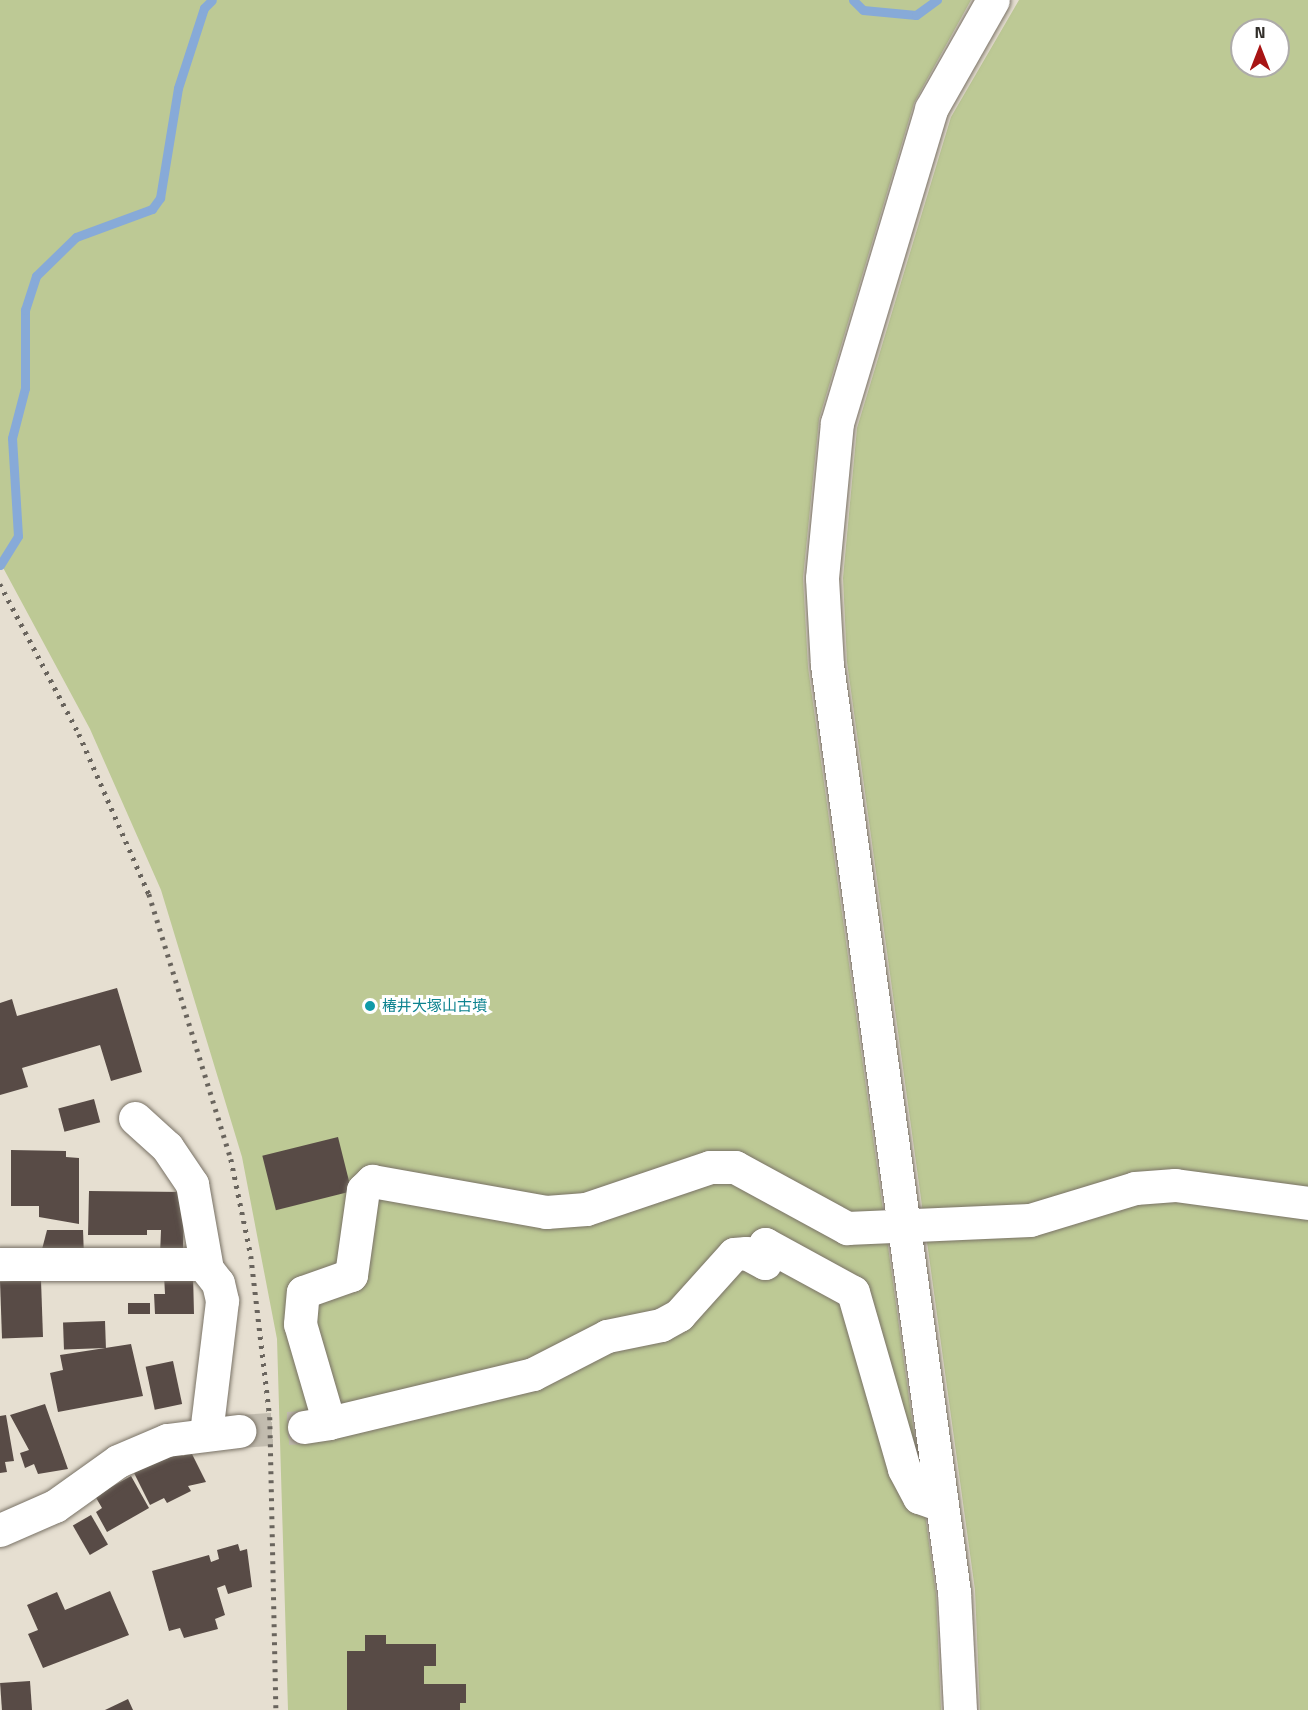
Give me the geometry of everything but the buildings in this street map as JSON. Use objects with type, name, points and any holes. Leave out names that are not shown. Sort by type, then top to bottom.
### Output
[{"type":"street","points":[[960,1710],[954,1592],[827,665],[823,526],[837,423],[931,109],[993,0]]},
{"type":"street","points":[[135,1118],[166,1147],[192,1184],[207,1269]]},
{"type":"street","points":[[941,1505],[919,1497],[904,1468],[853,1292],[765,1244],[765,1263],[746,1253],[734,1254],[679,1315],[661,1325],[607,1336],[533,1374],[316,1425],[300,1306],[303,1292],[351,1275],[363,1190],[372,1181],[546,1212],[586,1209],[710,1167],[735,1167],[847,1228],[1030,1220],[1134,1188],[1175,1185],[1308,1203]]},
{"type":"street","points":[[0,1264],[203,1264],[222,1301],[206,1434]]},
{"type":"street","points":[[0,1530],[55,1506],[117,1461],[167,1440],[239,1431]]},
{"type":"green space","points":[[0,0],[971,0],[914,103],[819,419],[803,578],[808,667],[936,1594],[941,1710],[288,1710],[277,1339],[242,1157],[161,890],[90,729],[0,562]]},
{"type":"green space","points":[[1019,0],[1308,0],[1308,1710],[980,1710],[975,1590],[847,662],[843,578],[857,428],[951,117]]},
{"type":"waterway","points":[[0,565],[18,536],[12,438],[25,388],[25,310],[36,276],[76,237],[152,209],[160,198],[178,88],[204,8],[212,0]]},
{"type":"waterway","points":[[853,0],[863,10],[916,15],[937,0]]},
{"type":"tunnel","points":[[239,1431],[304,1427]]},
{"type":"railway","points":[[0,584],[79,734],[149,894],[231,1159],[251,1256],[270,1417],[276,1710]]},
{"type":"place","name":"椿井大塚山古墳","points":[[370,1006]]}]
